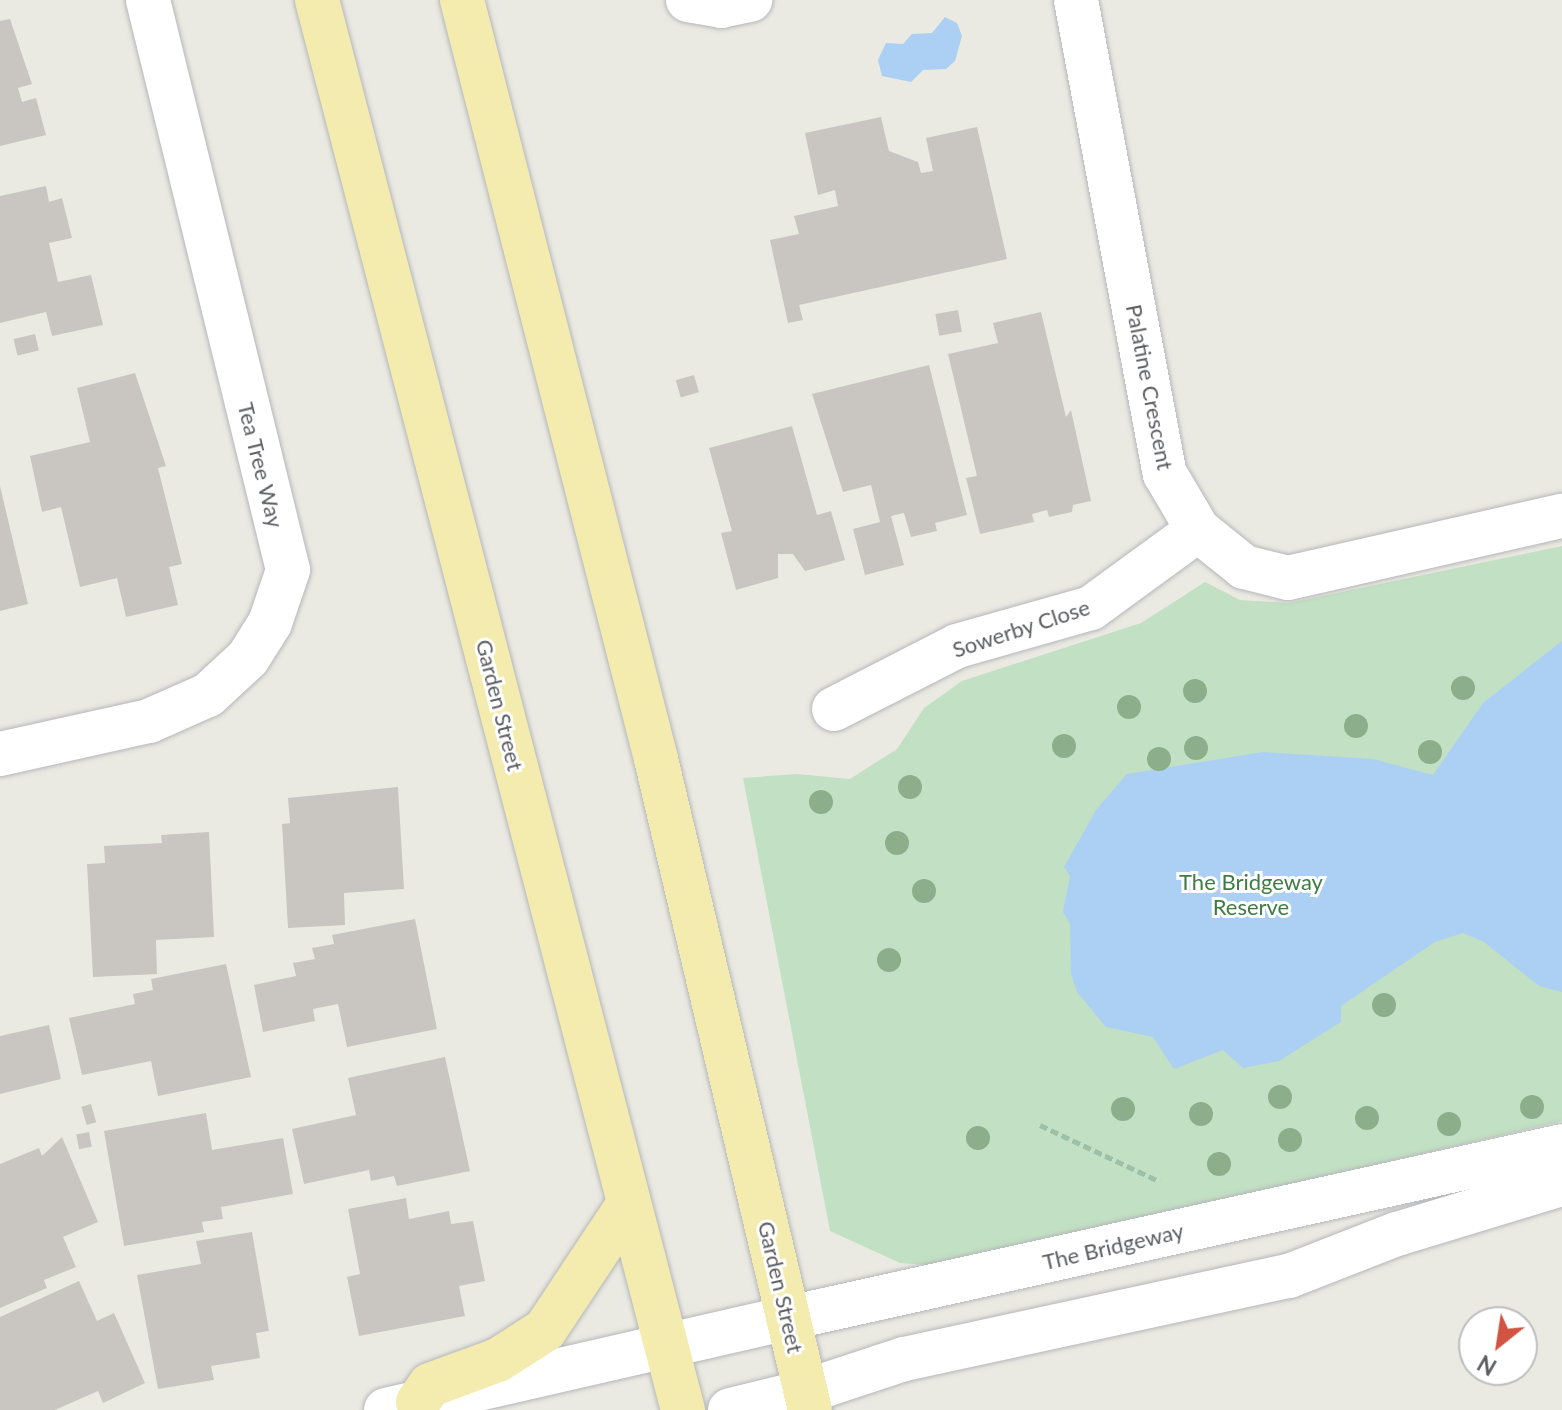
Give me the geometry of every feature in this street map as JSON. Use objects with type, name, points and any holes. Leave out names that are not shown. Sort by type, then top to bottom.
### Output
[{"type":"main road","name":"Garden Street","points":[[317,0],[683,1410]]},
{"type":"main road","name":"Garden Street","points":[[462,0],[649,730],[807,1401]]},
{"type":"main road","points":[[402,1406],[430,1385],[498,1360],[545,1330],[628,1205]]},
{"type":"street","name":"Tea Tree Way","points":[[0,754],[149,721],[208,695],[248,658],[270,623],[288,570],[148,0]]},
{"type":"street","points":[[688,0],[721,6],[750,0]]},
{"type":"street","name":"Palatine Crescent","points":[[1076,0],[1165,474],[1198,530],[1244,567],[1288,578],[1562,516]]},
{"type":"street","name":"Sowerby Close","points":[[834,709],[957,646],[1091,608],[1198,530]]},
{"type":"street","name":"The Bridgeway","points":[[402,1406],[1562,1146]]},
{"type":"street","points":[[730,1410],[807,1401],[904,1359],[1289,1276],[1397,1234],[1562,1184]]},
{"type":"path","points":[[1040,1125],[1167,1185]]},
{"type":"green space","name":"The Bridgeway Reserve","points":[[1562,546],[1562,1121],[944,1266],[900,1263],[830,1231],[743,778],[797,774],[850,779],[897,749],[924,708],[962,681],[1141,623],[1205,582],[1240,600],[1289,603]]},
{"type":"water","points":[[945,17],[957,23],[962,36],[955,61],[946,69],[923,70],[911,82],[882,76],[878,60],[886,43],[903,44],[912,34],[932,33]]},
{"type":"water","points":[[1562,641],[1562,992],[1539,986],[1484,942],[1463,933],[1435,942],[1341,1006],[1341,1022],[1279,1061],[1243,1068],[1223,1050],[1174,1069],[1153,1037],[1106,1027],[1077,992],[1071,974],[1070,924],[1063,912],[1070,876],[1064,867],[1096,810],[1127,774],[1263,752],[1373,759],[1433,775],[1483,703]]},
{"type":"building","points":[[10,19],[32,84],[18,88],[22,102],[36,98],[46,135],[0,146],[0,21]]},
{"type":"building","points":[[881,117],[889,151],[918,162],[921,173],[933,171],[926,138],[977,127],[1007,259],[799,305],[803,320],[788,323],[770,240],[799,234],[794,216],[838,206],[835,190],[818,195],[805,133]]},
{"type":"building","points":[[46,186],[49,202],[62,198],[72,238],[49,243],[58,282],[91,275],[103,325],[52,336],[46,312],[0,323],[0,196]]},
{"type":"building","points":[[958,310],[962,332],[939,336],[935,314]]},
{"type":"building","points":[[1041,312],[1066,417],[1071,410],[1091,501],[1073,505],[1072,512],[1049,517],[1047,510],[1032,514],[1034,522],[980,534],[966,478],[977,476],[948,354],[998,343],[993,323]]},
{"type":"building","points":[[35,334],[39,351],[17,356],[14,339]]},
{"type":"building","points":[[929,365],[967,515],[935,523],[937,531],[911,537],[904,513],[891,516],[904,565],[865,575],[853,529],[880,522],[871,485],[843,492],[812,394]]},
{"type":"building","points":[[135,373],[166,466],[158,468],[182,564],[169,567],[178,605],[126,617],[117,578],[80,587],[61,507],[42,512],[30,456],[90,442],[77,388]]},
{"type":"building","points":[[694,375],[699,392],[681,398],[676,380]]},
{"type":"building","points":[[792,426],[817,515],[831,511],[845,560],[805,571],[793,554],[778,554],[778,578],[736,590],[721,533],[732,531],[709,448]]},
{"type":"building","points":[[0,486],[28,604],[0,611]]},
{"type":"building","points":[[398,787],[404,889],[344,893],[345,925],[288,928],[282,824],[290,823],[288,798]]},
{"type":"building","points":[[209,832],[214,937],[156,940],[157,974],[93,977],[87,864],[105,863],[104,846],[162,843],[161,835]]},
{"type":"building","points":[[415,919],[437,1029],[347,1047],[338,1004],[313,1009],[315,1021],[263,1032],[254,985],[296,976],[293,963],[315,959],[312,948],[334,944],[332,935]]},
{"type":"building","points":[[226,964],[251,1077],[158,1096],[151,1061],[82,1075],[69,1018],[135,1004],[133,994],[153,990],[151,979]]},
{"type":"building","points":[[49,1025],[61,1079],[0,1094],[0,1036]]},
{"type":"building","points":[[445,1057],[470,1171],[397,1186],[394,1176],[371,1181],[369,1170],[304,1184],[292,1129],[356,1115],[348,1078]]},
{"type":"building","points":[[91,1104],[96,1122],[87,1125],[81,1107]]},
{"type":"building","points":[[206,1113],[212,1150],[283,1138],[293,1194],[221,1207],[223,1219],[202,1222],[204,1232],[124,1246],[104,1131]]},
{"type":"building","points":[[89,1132],[92,1147],[79,1149],[76,1134]]},
{"type":"building","points":[[62,1137],[98,1222],[63,1237],[76,1267],[44,1280],[47,1288],[0,1308],[0,1164],[39,1148],[42,1156]]},
{"type":"building","points":[[406,1198],[409,1219],[449,1211],[451,1224],[473,1221],[485,1281],[459,1286],[465,1316],[359,1336],[347,1277],[360,1274],[348,1209]]},
{"type":"building","points":[[252,1232],[269,1331],[256,1333],[260,1358],[211,1366],[214,1380],[158,1389],[137,1275],[201,1264],[196,1241]]},
{"type":"building","points":[[79,1281],[97,1321],[114,1313],[145,1383],[103,1403],[98,1391],[55,1410],[0,1410],[0,1317]]}]
